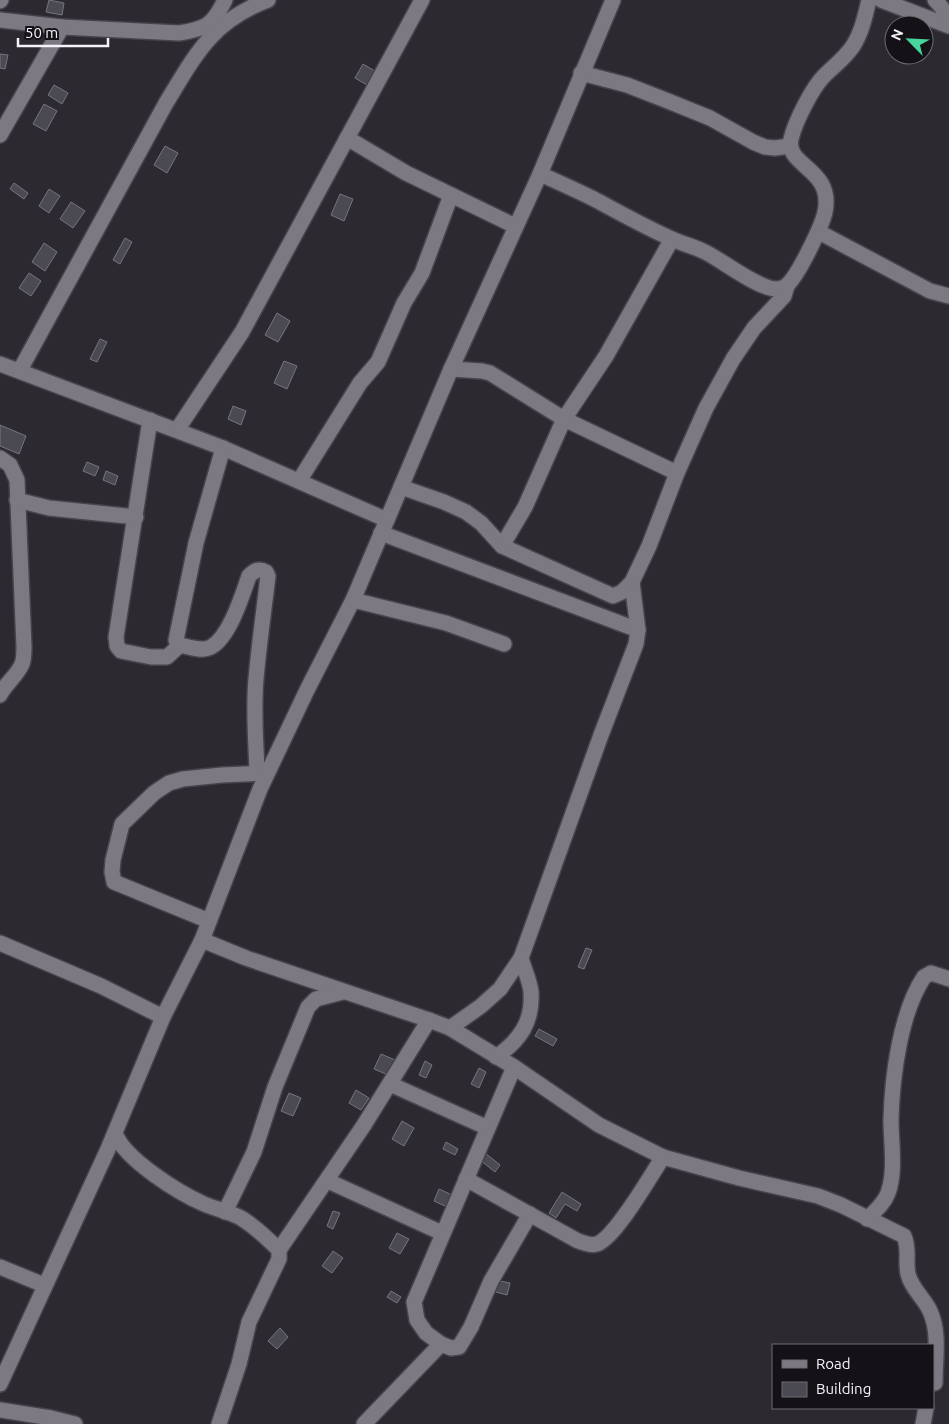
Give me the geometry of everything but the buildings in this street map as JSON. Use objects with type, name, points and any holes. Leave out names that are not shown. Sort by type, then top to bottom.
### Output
[{"type":"street","points":[[0,20],[62,27],[179,34],[195,31],[210,24],[225,0]]},
{"type":"street","points":[[20,370],[162,111],[191,62],[210,37],[231,18],[251,6],[268,0]]},
{"type":"street","points":[[177,430],[242,332],[422,0]]},
{"type":"street","points":[[0,1384],[115,1133],[163,1017],[202,940],[262,772],[353,600],[451,369],[540,174],[613,0]]},
{"type":"street","points":[[613,596],[622,592],[632,582],[649,546],[677,473],[706,408],[733,359],[754,328],[784,296],[787,286],[794,278],[819,232],[825,212],[827,196],[822,181],[794,155],[790,146],[792,136],[812,91],[853,47],[862,29],[869,0]]},
{"type":"street","points":[[881,0],[949,26]]},
{"type":"street","points":[[935,0],[947,15],[949,26]]},
{"type":"street","points":[[0,135],[62,27]]},
{"type":"street","points":[[581,73],[627,85],[668,101],[710,118],[765,147],[790,146]]},
{"type":"street","points":[[347,138],[406,173],[515,226]]},
{"type":"street","points":[[540,174],[672,239],[706,252],[765,286],[778,290],[787,286]]},
{"type":"street","points":[[299,481],[360,383],[378,362],[404,303],[422,273],[451,195]]},
{"type":"street","points":[[819,232],[930,291],[949,296]]},
{"type":"street","points":[[502,546],[525,507],[564,419],[606,356],[672,239]]},
{"type":"street","points":[[0,364],[222,448],[299,481],[384,526],[637,623]]},
{"type":"street","points":[[451,369],[490,373],[564,419],[677,473]]},
{"type":"street","points":[[150,420],[116,637],[117,646],[121,651],[160,658],[172,654],[180,645]]},
{"type":"street","points":[[222,448],[196,543],[176,636],[177,643],[180,645],[200,649],[210,648],[220,639],[235,615],[249,576],[258,570],[266,572],[268,576],[256,680],[255,714],[262,772]]},
{"type":"street","points":[[0,458],[10,465],[17,480],[24,647],[22,663],[17,672],[2,687]]},
{"type":"street","points":[[401,487],[466,512],[481,523],[502,546],[613,596],[637,623]]},
{"type":"street","points":[[17,500],[49,508],[136,516]]},
{"type":"street","points":[[450,1028],[481,1006],[500,989],[521,958],[601,735],[634,652],[637,623],[632,582]]},
{"type":"street","points":[[353,600],[446,623],[504,644]]},
{"type":"street","points":[[209,921],[114,882],[113,860],[122,824],[154,793],[169,783],[203,777],[262,772]]},
{"type":"street","points":[[202,940],[246,958],[450,1028],[600,1124],[664,1157],[739,1178],[818,1196],[841,1205],[904,1236],[908,1246],[908,1274],[929,1309],[937,1330],[934,1385]]},
{"type":"street","points":[[0,943],[101,986],[163,1017]]},
{"type":"street","points":[[496,1057],[512,1046],[521,1034],[530,1013],[531,990],[521,958]]},
{"type":"street","points":[[867,1219],[881,1206],[888,1193],[892,1175],[891,1119],[894,1072],[913,998],[924,977],[932,973],[949,979]]},
{"type":"street","points":[[225,1212],[254,1152],[275,1087],[308,1007],[316,999],[345,992]]},
{"type":"street","points":[[219,1424],[239,1364],[249,1322],[279,1259],[279,1250],[328,1181],[429,1020]]},
{"type":"street","points":[[514,1068],[414,1302],[417,1320],[426,1333],[441,1344],[451,1348],[459,1346],[465,1339],[491,1281],[530,1214]]},
{"type":"street","points":[[390,1084],[488,1128]]},
{"type":"street","points":[[115,1133],[121,1145],[144,1166],[175,1188],[203,1203],[240,1218],[279,1250]]},
{"type":"street","points":[[466,1179],[578,1241],[596,1244],[604,1240],[623,1218],[664,1157]]},
{"type":"street","points":[[328,1181],[442,1233]]},
{"type":"street","points":[[0,1267],[44,1285]]},
{"type":"street","points":[[937,1330],[949,1340]]},
{"type":"street","points":[[364,1424],[441,1344]]},
{"type":"street","points":[[934,1385],[949,1373]]},
{"type":"street","points":[[923,1424],[926,1409]]},
{"type":"street","points":[[0,1410],[75,1424]]}]
